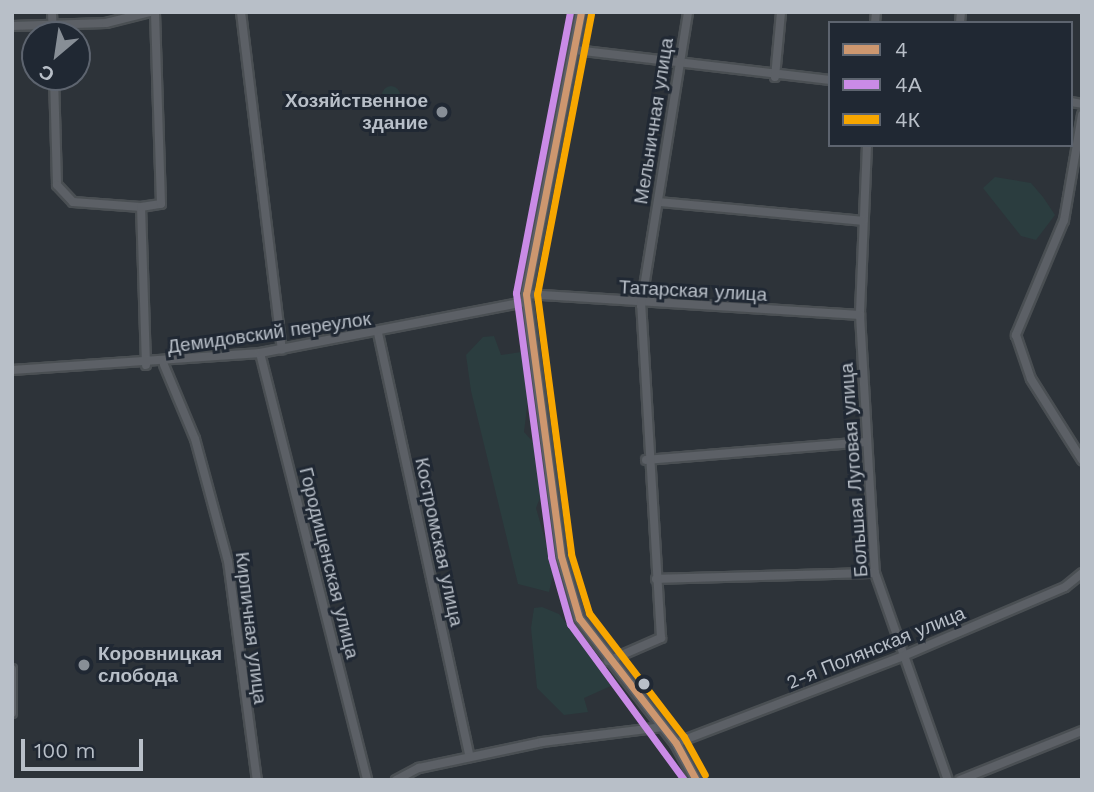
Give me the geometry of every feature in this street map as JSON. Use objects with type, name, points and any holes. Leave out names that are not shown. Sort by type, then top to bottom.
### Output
[{"type":"street","points":[[54,91],[57,185],[73,202],[141,207],[161,204],[153,12],[84,21]]},
{"type":"street","points":[[241,12],[282,349]]},
{"type":"street","points":[[581,12],[526,298],[567,588],[608,661],[676,743],[696,780]]},
{"type":"street","name":"Мельничная улица","points":[[608,661],[661,638],[646,460],[641,306],[683,65],[688,12]]},
{"type":"street","points":[[775,77],[781,12]]},
{"type":"street","points":[[575,50],[775,77],[828,80]]},
{"type":"street","points":[[1082,116],[1063,220],[1016,335],[1031,379],[1082,460]]},
{"type":"street","name":"Большая Луговая улица","points":[[867,147],[860,315],[865,442],[875,573],[901,657],[948,780]]},
{"type":"street","points":[[659,202],[863,221]]},
{"type":"street","points":[[141,207],[146,365]]},
{"type":"street","name":"Демидовский переулок","points":[[12,370],[164,365],[260,353],[378,334],[526,298]]},
{"type":"street","name":"Татарская улица","points":[[526,298],[641,306],[860,315]]},
{"type":"street","name":"Костромская улица","points":[[378,334],[470,757]]},
{"type":"street","name":"Городищенская улица","points":[[260,353],[367,780]]},
{"type":"street","name":"Кирпичная улица","points":[[164,365],[195,439],[228,561],[257,780]]},
{"type":"street","points":[[646,460],[865,442]]},
{"type":"street","points":[[656,579],[875,573]]},
{"type":"street","name":"2-я Полянская улица","points":[[676,743],[901,657],[1065,587],[1082,573]]},
{"type":"street","points":[[12,669],[12,712]]},
{"type":"street","points":[[396,780],[470,757],[663,727]]},
{"type":"street","points":[[960,780],[1082,731]]},
{"type":"shaded area","points":[[391,86],[397,89],[400,95],[397,101],[391,104],[385,101],[382,95],[385,89]]},
{"type":"shaded area","points":[[995,177],[1031,183],[1055,215],[1036,240],[1021,236],[983,188]]},
{"type":"shaded area","points":[[494,336],[501,355],[521,352],[528,399],[524,432],[535,444],[543,490],[536,508],[554,571],[549,592],[518,584],[471,391],[466,355],[483,337]]},
{"type":"shaded area","points":[[542,607],[559,614],[613,685],[584,698],[588,712],[564,715],[537,688],[531,628],[534,608]]},
{"type":"transit line","name":"4А","points":[[570,12],[516,293],[551,557],[570,624],[684,780]]},
{"type":"transit line","name":"4","points":[[581,12],[526,294],[561,556],[579,618],[676,743],[696,780]]},
{"type":"transit line","name":"4К","points":[[591,14],[537,294],[571,554],[589,613],[684,737],[705,775]]},
{"type":"place","name":"Хозяйственное здание","points":[[442,112]]},
{"type":"place","name":"Коровницкая слобода","points":[[84,665]]}]
